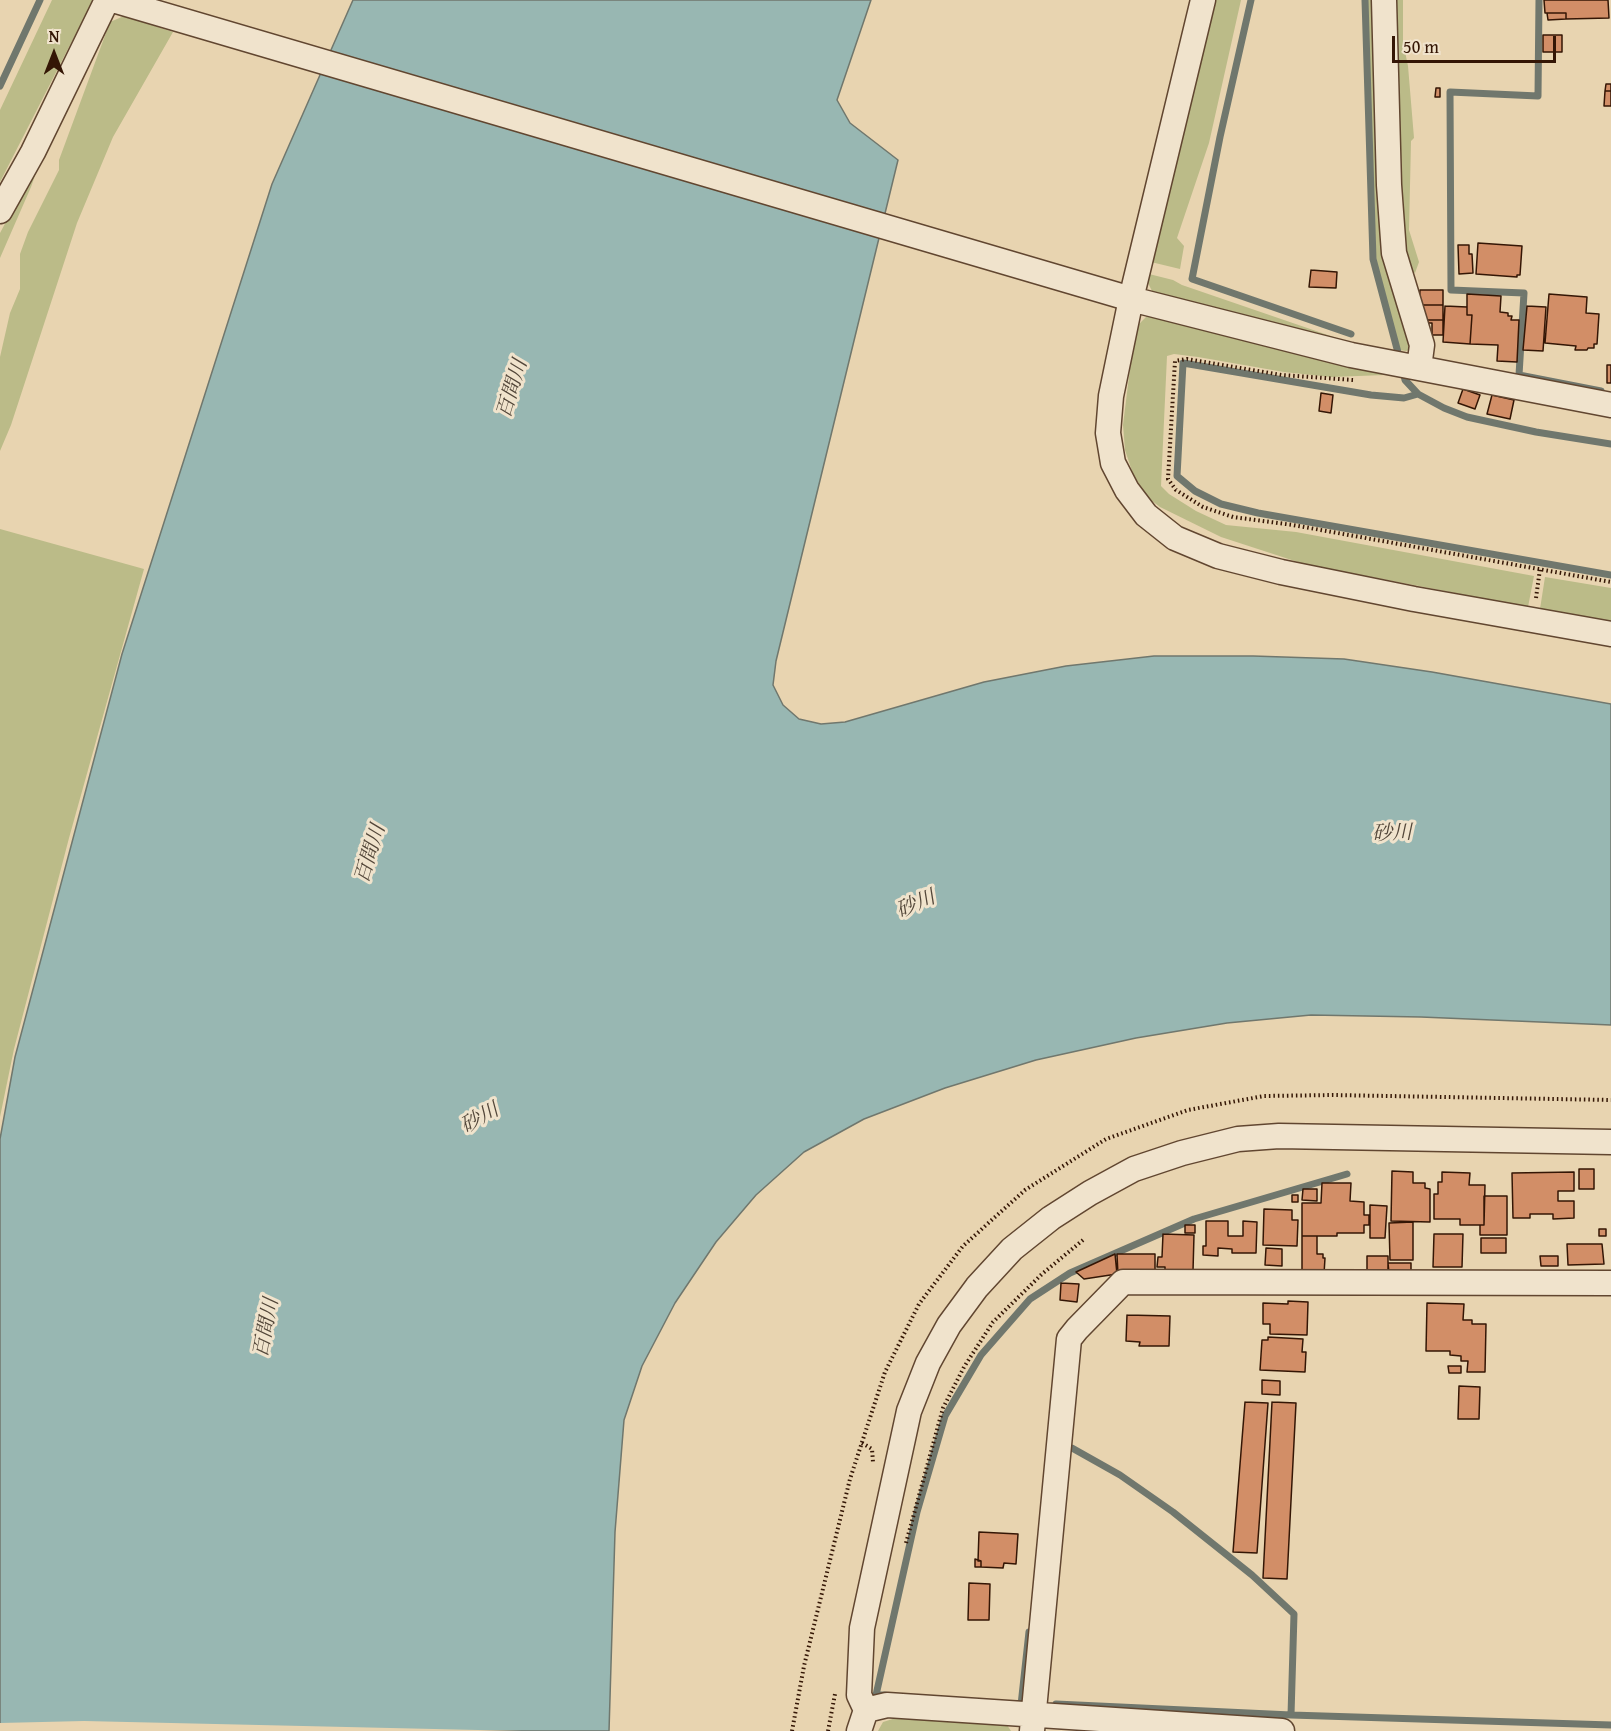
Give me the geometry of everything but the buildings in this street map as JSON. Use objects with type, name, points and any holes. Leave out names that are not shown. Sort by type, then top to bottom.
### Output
[{"type":"street","points":[[0,211],[33,152],[107,0]]},
{"type":"street","points":[[112,0],[1131,299],[1351,355],[1611,405]]},
{"type":"street","points":[[1203,0],[1131,299],[1111,396],[1108,433],[1113,463],[1126,490],[1146,515],[1175,538],[1218,556],[1281,572],[1414,599],[1611,634]]},
{"type":"street","points":[[1384,0],[1389,184],[1394,253],[1422,345],[1408,366]]},
{"type":"street","points":[[1282,1731],[1032,1724],[887,1705],[862,1720],[859,1695],[862,1628],[909,1411],[928,1363],[949,1325],[977,1287],[1012,1249],[1050,1218],[1090,1192],[1134,1168],[1182,1153],[1238,1139],[1278,1136],[1611,1142]]},
{"type":"street","points":[[1032,1724],[1070,1339],[1123,1282],[1611,1283]]},
{"type":"path","points":[[1358,380],[1281,375],[1187,359],[1175,361],[1168,479],[1176,489],[1203,507],[1233,517],[1293,525],[1611,582]]},
{"type":"path","points":[[1536,596],[1540,569]]},
{"type":"path","points":[[792,1731],[804,1666],[850,1479],[885,1372],[919,1304],[963,1246],[1025,1190],[1106,1139],[1188,1110],[1264,1096],[1611,1100]]},
{"type":"path","points":[[905,1544],[943,1408],[964,1367],[993,1322],[1042,1274],[1083,1240]]},
{"type":"green space","points":[[52,0],[93,0],[0,182],[0,110]]},
{"type":"green space","points":[[1215,0],[1241,0],[1209,143],[1177,238],[1184,246],[1180,269],[1151,262]]},
{"type":"green space","points":[[1367,0],[1379,0],[1412,349],[1406,351],[1399,350],[1376,259]]},
{"type":"green space","points":[[1392,0],[1403,0],[1403,42],[1408,66],[1414,138],[1411,141],[1409,230],[1419,262],[1415,273],[1402,261]]},
{"type":"green space","points":[[124,16],[173,32],[113,137],[77,223],[11,425],[0,451],[0,357],[10,313],[20,289],[20,254],[28,232],[59,170],[59,160],[110,22]]},
{"type":"green space","points":[[37,170],[0,258],[0,233],[29,179]]},
{"type":"green space","points":[[1149,274],[1173,280],[1351,343],[1165,300],[1152,291],[1148,283]]},
{"type":"green space","points":[[1148,315],[1385,375],[1331,377],[1284,372],[1198,357],[1174,354],[1167,356],[1161,486],[1169,494],[1196,511],[1226,525],[1296,532],[1534,576],[1528,607],[1304,564],[1221,537],[1160,507],[1147,497],[1133,474],[1125,450],[1123,425],[1135,328]]},
{"type":"green space","points":[[0,529],[144,569],[69,838],[14,1049],[0,1117]]},
{"type":"green space","points":[[1545,577],[1611,588],[1611,621],[1540,609]]},
{"type":"green space","points":[[899,1717],[1007,1725],[1011,1731],[878,1731],[883,1722]]},
{"type":"water","points":[[353,0],[871,0],[837,100],[850,123],[898,160],[776,661],[773,685],[783,705],[799,719],[821,724],[845,722],[984,682],[1066,666],[1154,656],[1344,659],[1432,672],[1611,704],[1611,1025],[1311,1015],[1227,1023],[1136,1038],[1036,1060],[945,1088],[864,1119],[804,1152],[756,1195],[716,1242],[675,1303],[642,1366],[624,1420],[615,1532],[609,1731],[0,1731],[0,1139],[15,1057],[122,654],[272,184]]},
{"type":"pier","points":[[84,1721],[522,1731],[0,1731],[0,1723]]},
{"type":"waterway","points":[[0,86],[40,0]]},
{"type":"waterway","points":[[1251,0],[1220,137],[1192,279],[1351,334]]},
{"type":"waterway","points":[[1365,0],[1373,259],[1400,360]]},
{"type":"waterway","points":[[1539,0],[1538,96],[1450,92],[1451,290],[1524,293],[1519,375],[1601,391]]},
{"type":"waterway","points":[[1418,394],[1404,398],[1371,395],[1183,363],[1177,476],[1195,491],[1221,504],[1258,513],[1611,575]]},
{"type":"waterway","points":[[1403,371],[1405,380],[1418,394],[1467,417],[1536,432],[1611,444]]},
{"type":"waterway","points":[[885,1695],[876,1695],[917,1512],[945,1416],[981,1355],[1030,1299],[1070,1273],[1194,1219],[1347,1174]]},
{"type":"waterway","points":[[1066,1448],[1072,1448],[1120,1475],[1173,1512],[1252,1575],[1294,1614],[1291,1715]]},
{"type":"waterway","points":[[1021,1705],[1029,1632]]},
{"type":"waterway","points":[[1056,1704],[1291,1715],[1611,1725]]},
{"type":"water label","name":"百間川","points":[[513,389]]},
{"type":"water label","name":"砂川","points":[[1392,834]]},
{"type":"water label","name":"百間川","points":[[371,854]]},
{"type":"water label","name":"砂川","points":[[916,905]]},
{"type":"water label","name":"砂川","points":[[480,1119]]},
{"type":"water label","name":"百間川","points":[[267,1328]]}]
